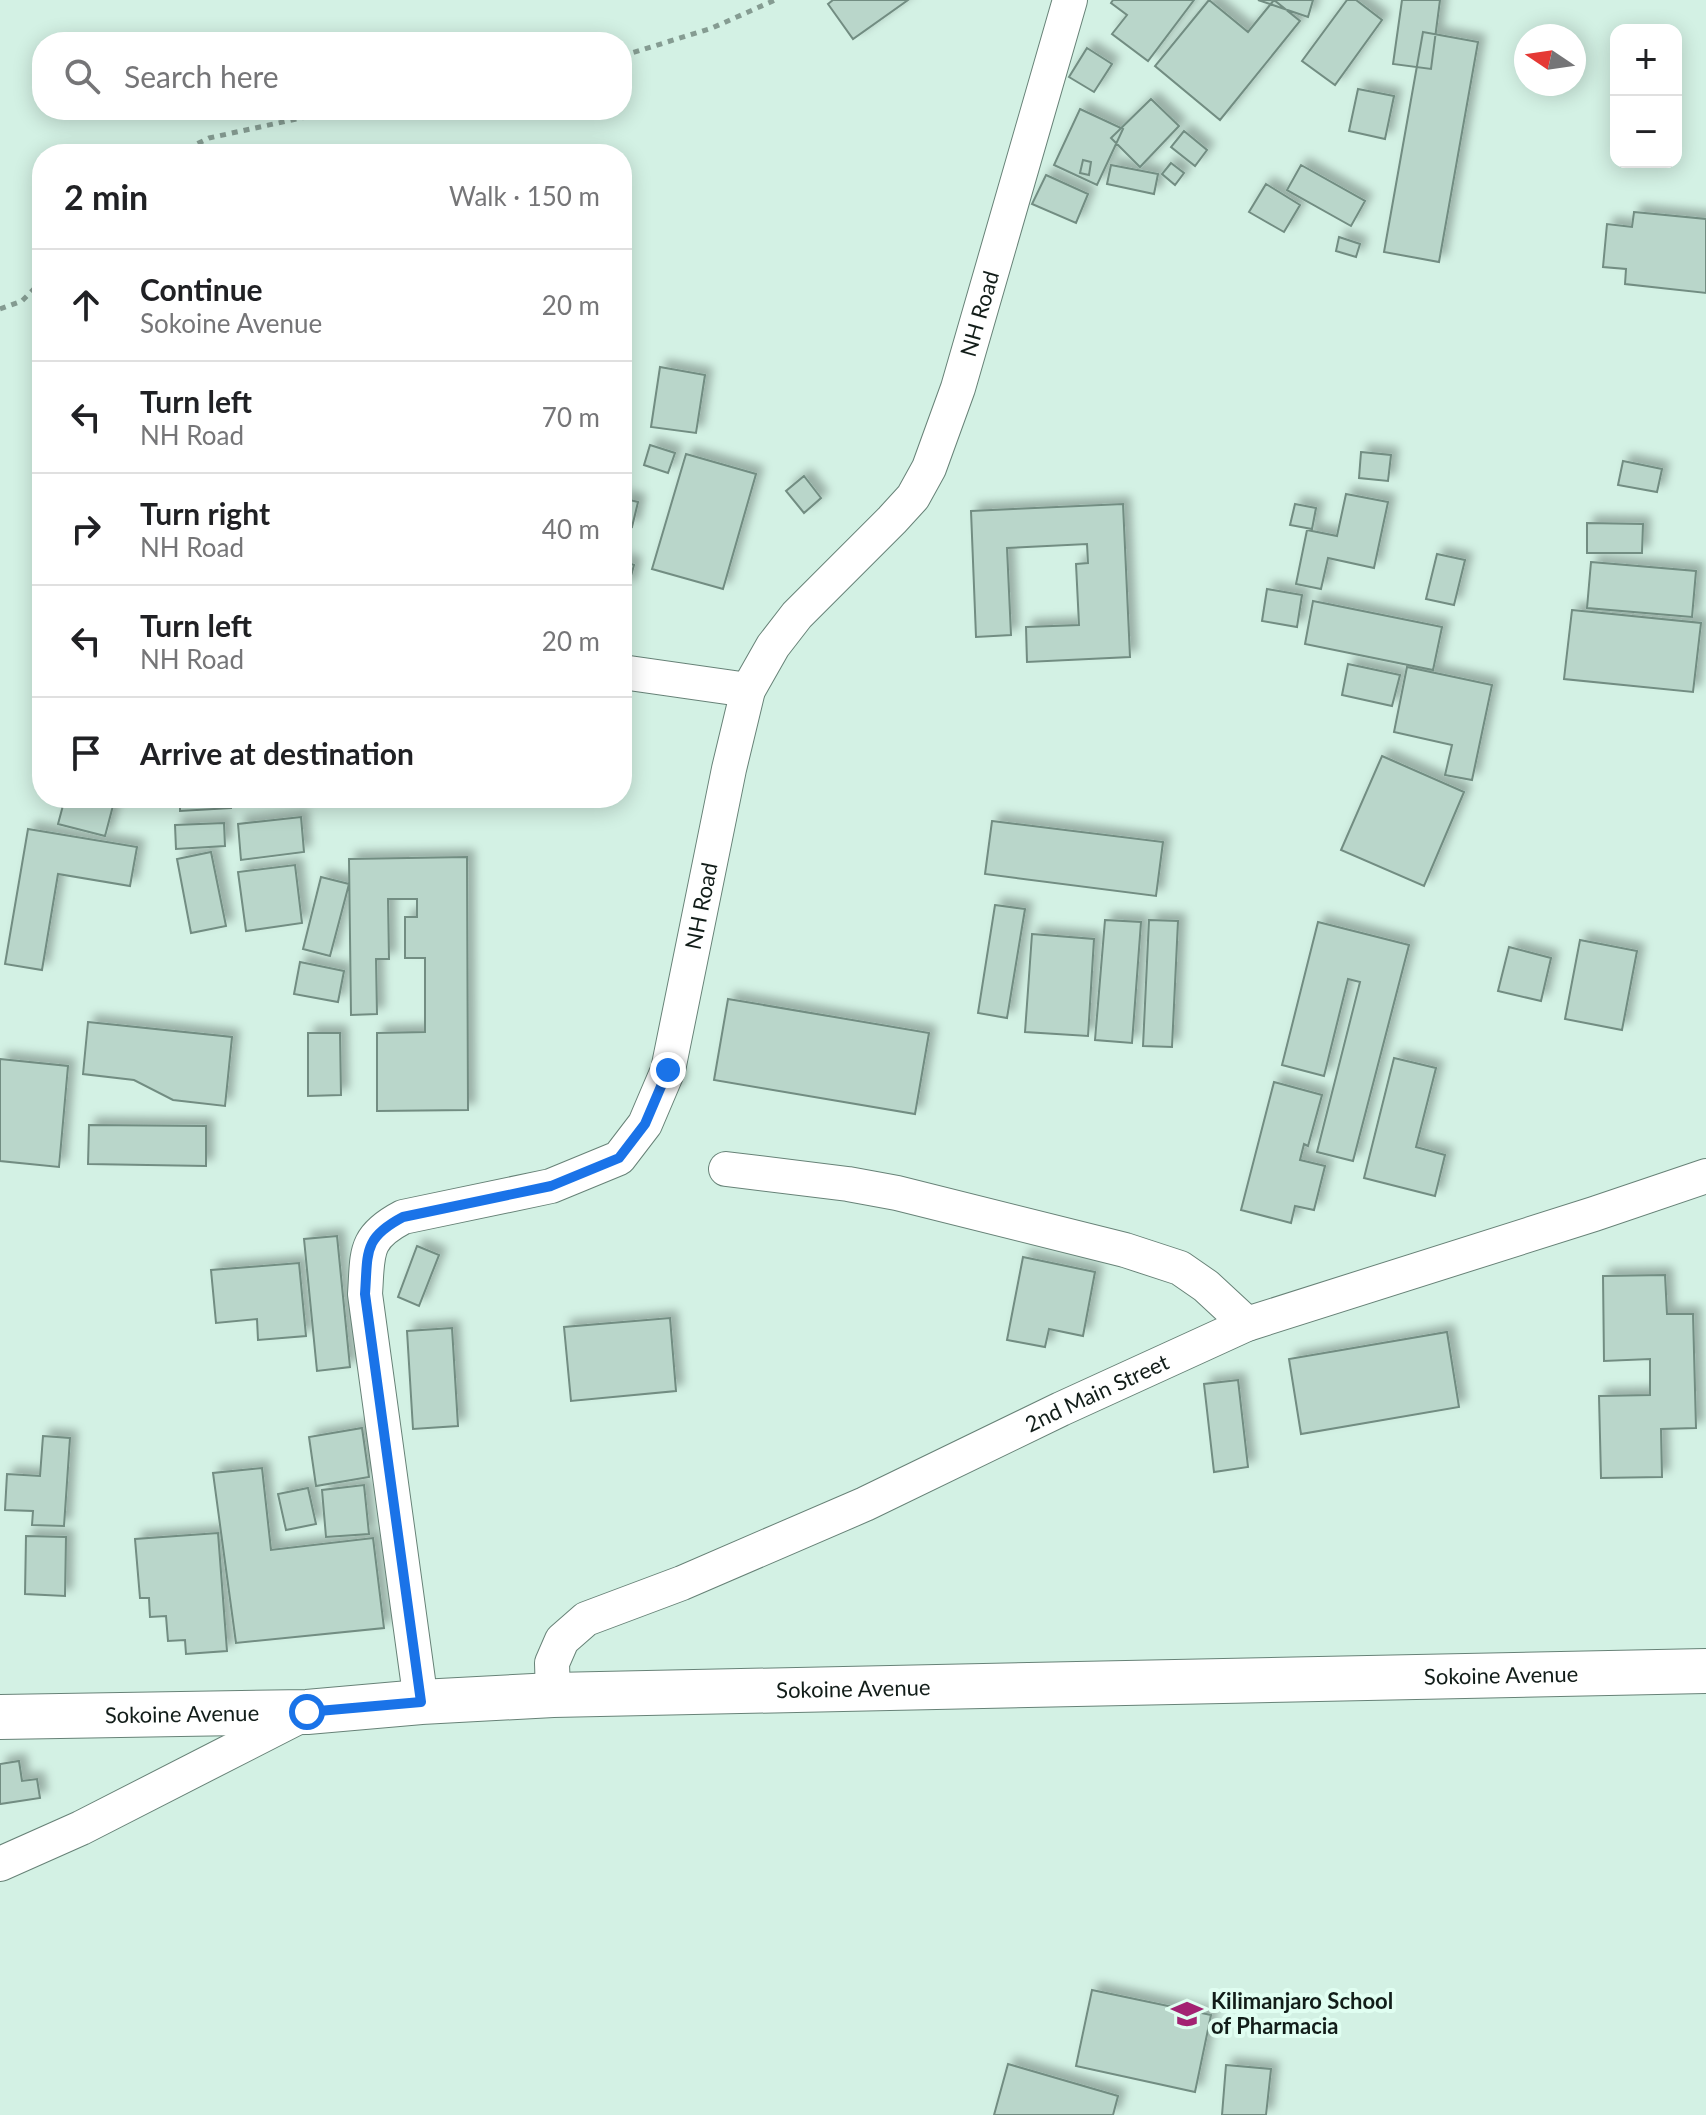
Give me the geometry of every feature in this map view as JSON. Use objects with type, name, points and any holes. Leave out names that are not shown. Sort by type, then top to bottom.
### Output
[{"type":"street","name":"NH Road","points":[[421,1702],[365,1294],[368,1249],[381,1228],[403,1217],[551,1186],[619,1158],[645,1124],[668,1070],[748,690],[773,646],[797,615],[913,497],[929,468],[958,388],[1070,0]]},
{"type":"street","points":[[632,673],[748,690]]},
{"type":"street","points":[[726,1169],[897,1193],[1125,1250],[1180,1268],[1206,1286],[1247,1324]]},
{"type":"street","name":"2nd Main Street","points":[[553,1695],[552,1663],[562,1640],[586,1619],[682,1583],[865,1504],[1247,1324],[1706,1176]]},
{"type":"street","name":"Sokoine Avenue","points":[[0,1717],[307,1712],[553,1695],[1706,1671]]},
{"type":"street","points":[[0,1864],[81,1828],[307,1712]]},
{"type":"path","points":[[632,53],[712,28],[775,0]]},
{"type":"path","points":[[197,144],[209,138],[292,120]]},
{"type":"path","points":[[0,309],[22,301],[32,291]]},
{"type":"building","points":[[833,0],[908,0],[853,39],[828,4]]},
{"type":"building","points":[[1113,0],[1194,0],[1148,61],[1112,34],[1127,15],[1111,3]]},
{"type":"building","points":[[1209,0],[1248,32],[1274,0],[1300,21],[1220,120],[1155,66]]},
{"type":"building","points":[[1258,0],[1313,0],[1308,17]]},
{"type":"building","points":[[1347,0],[1356,0],[1382,20],[1335,85],[1302,61]]},
{"type":"building","points":[[1402,0],[1440,0],[1431,69],[1393,64]]},
{"type":"building","points":[[1423,32],[1478,42],[1439,262],[1384,252]]},
{"type":"building","points":[[1087,48],[1112,64],[1094,92],[1069,77]]},
{"type":"building","points":[[1358,89],[1394,96],[1385,139],[1349,131]]},
{"type":"building","points":[[1151,99],[1179,126],[1140,167],[1111,138]]},
{"type":"building","points":[[1080,109],[1123,129],[1097,185],[1054,165]]},
{"type":"building","points":[[1184,131],[1207,150],[1195,166],[1171,147]]},
{"type":"building","points":[[1083,160],[1091,162],[1089,175],[1080,173]]},
{"type":"building","points":[[1171,163],[1184,173],[1175,185],[1162,174]]},
{"type":"building","points":[[1111,165],[1158,174],[1154,194],[1107,184]]},
{"type":"building","points":[[1301,165],[1365,201],[1351,226],[1287,190]]},
{"type":"building","points":[[1046,175],[1088,194],[1076,223],[1032,204]]},
{"type":"building","points":[[1266,184],[1300,205],[1284,232],[1249,212]]},
{"type":"building","points":[[1634,212],[1706,219],[1706,293],[1625,284],[1626,269],[1603,267],[1607,224],[1632,227]]},
{"type":"building","points":[[1339,237],[1360,244],[1356,257],[1336,251]]},
{"type":"building","points":[[660,367],[705,375],[696,433],[651,427]]},
{"type":"building","points":[[650,445],[675,453],[668,473],[644,465]]},
{"type":"building","points":[[1361,452],[1391,455],[1388,481],[1359,478]]},
{"type":"building","points":[[686,454],[756,474],[723,589],[652,569]]},
{"type":"building","points":[[1623,461],[1662,469],[1657,492],[1618,485]]},
{"type":"building","points":[[804,476],[821,498],[804,513],[786,491]]},
{"type":"building","points":[[1346,494],[1388,502],[1374,568],[1328,558],[1321,589],[1296,584],[1307,530],[1337,536]]},
{"type":"building","points":[[632,500],[638,502],[632,527]]},
{"type":"building","points":[[1123,504],[1130,657],[1027,662],[1026,627],[1079,625],[1076,564],[1088,563],[1087,544],[1007,548],[1011,635],[976,637],[971,511]]},
{"type":"building","points":[[1295,504],[1316,508],[1312,529],[1290,525]]},
{"type":"building","points":[[1587,523],[1643,524],[1642,553],[1587,553]]},
{"type":"building","points":[[1437,554],[1465,560],[1454,605],[1426,599]]},
{"type":"building","points":[[1591,562],[1696,571],[1692,617],[1587,608]]},
{"type":"building","points":[[1267,589],[1302,595],[1297,627],[1262,621]]},
{"type":"building","points":[[1313,601],[1442,627],[1433,670],[1305,644]]},
{"type":"building","points":[[1572,610],[1701,623],[1693,692],[1564,679]]},
{"type":"building","points":[[1348,664],[1400,675],[1392,706],[1342,695]]},
{"type":"building","points":[[1407,667],[1492,685],[1472,780],[1445,775],[1452,745],[1394,732]]},
{"type":"building","points":[[1382,756],[1464,792],[1424,886],[1341,850]]},
{"type":"building","points":[[62,808],[112,808],[105,836],[58,824]]},
{"type":"building","points":[[180,808],[231,808],[180,811]]},
{"type":"building","points":[[301,817],[304,852],[241,860],[238,824]]},
{"type":"building","points":[[992,821],[1163,842],[1156,896],[985,874]]},
{"type":"building","points":[[224,823],[225,846],[176,849],[175,825]]},
{"type":"building","points":[[28,829],[137,847],[130,886],[58,874],[42,970],[5,964]]},
{"type":"building","points":[[211,852],[226,926],[191,933],[177,859]]},
{"type":"building","points":[[467,857],[468,1110],[377,1111],[377,1033],[425,1032],[425,958],[405,958],[405,917],[417,917],[417,899],[388,899],[389,959],[376,959],[377,1014],[351,1015],[349,859]]},
{"type":"building","points":[[295,865],[302,923],[246,931],[238,872]]},
{"type":"building","points":[[321,877],[349,884],[330,956],[303,949]]},
{"type":"building","points":[[995,905],[1025,909],[1007,1018],[978,1013]]},
{"type":"building","points":[[1105,920],[1141,922],[1132,1043],[1095,1040]]},
{"type":"building","points":[[1149,920],[1178,921],[1172,1047],[1143,1046]]},
{"type":"building","points":[[1318,922],[1409,945],[1353,1161],[1317,1152],[1360,982],[1348,979],[1324,1076],[1282,1065]]},
{"type":"building","points":[[1032,934],[1094,939],[1088,1036],[1025,1032]]},
{"type":"building","points":[[1580,940],[1637,951],[1622,1030],[1565,1019]]},
{"type":"building","points":[[1509,947],[1551,958],[1541,1001],[1498,991]]},
{"type":"building","points":[[300,962],[344,971],[338,1002],[294,994]]},
{"type":"building","points":[[728,999],[929,1033],[915,1114],[714,1080]]},
{"type":"building","points":[[88,1022],[232,1037],[225,1106],[173,1100],[134,1080],[83,1074]]},
{"type":"building","points":[[308,1033],[340,1033],[341,1095],[308,1096]]},
{"type":"building","points":[[1394,1058],[1436,1068],[1416,1147],[1445,1155],[1435,1196],[1364,1178]]},
{"type":"building","points":[[0,1059],[68,1066],[59,1167],[0,1161]]},
{"type":"building","points":[[1274,1082],[1322,1095],[1308,1146],[1304,1144],[1300,1160],[1325,1166],[1314,1210],[1295,1206],[1291,1223],[1241,1210]]},
{"type":"building","points":[[89,1125],[206,1126],[206,1166],[88,1164]]},
{"type":"building","points":[[337,1236],[350,1367],[317,1371],[304,1239]]},
{"type":"building","points":[[417,1246],[439,1255],[419,1306],[398,1297]]},
{"type":"building","points":[[1023,1257],[1095,1272],[1083,1336],[1049,1329],[1045,1347],[1007,1340]]},
{"type":"building","points":[[299,1263],[306,1336],[258,1340],[257,1319],[216,1323],[211,1270]]},
{"type":"building","points":[[1665,1275],[1667,1314],[1693,1314],[1696,1428],[1661,1429],[1662,1477],[1601,1478],[1599,1396],[1650,1395],[1650,1359],[1604,1361],[1603,1276]]},
{"type":"building","points":[[670,1318],[676,1391],[571,1401],[564,1327]]},
{"type":"building","points":[[452,1328],[458,1426],[413,1429],[407,1331]]},
{"type":"building","points":[[1447,1332],[1459,1407],[1301,1434],[1289,1359]]},
{"type":"building","points":[[1238,1380],[1248,1467],[1214,1472],[1204,1384]]},
{"type":"building","points":[[362,1428],[369,1477],[316,1486],[309,1437]]},
{"type":"building","points":[[43,1436],[70,1438],[64,1526],[32,1525],[33,1511],[5,1510],[7,1474],[40,1476]]},
{"type":"building","points":[[262,1468],[271,1550],[373,1538],[384,1628],[236,1643],[213,1473]]},
{"type":"building","points":[[364,1485],[369,1534],[326,1537],[322,1490]]},
{"type":"building","points":[[308,1488],[316,1524],[286,1530],[278,1494]]},
{"type":"building","points":[[218,1533],[227,1651],[186,1654],[185,1640],[168,1641],[166,1616],[150,1617],[149,1598],[140,1598],[135,1539]]},
{"type":"building","points":[[26,1536],[66,1537],[65,1596],[25,1594]]},
{"type":"building","points":[[19,1761],[22,1781],[37,1779],[40,1798],[0,1804],[0,1764]]},
{"type":"building","points":[[1092,1990],[1211,2015],[1195,2092],[1076,2066]]},
{"type":"building","points":[[1008,2064],[1118,2096],[1113,2115],[994,2115]]},
{"type":"building","points":[[1226,2065],[1271,2069],[1266,2115],[1222,2115]]},
{"type":"place","name":"Kilimanjaro School of Pharmacia","points":[[1187,2014]]},
{"type":"route","points":[[307,1712],[421,1702],[365,1294],[368,1249],[381,1228],[403,1217],[551,1186],[619,1158],[645,1124],[668,1070]]}]
